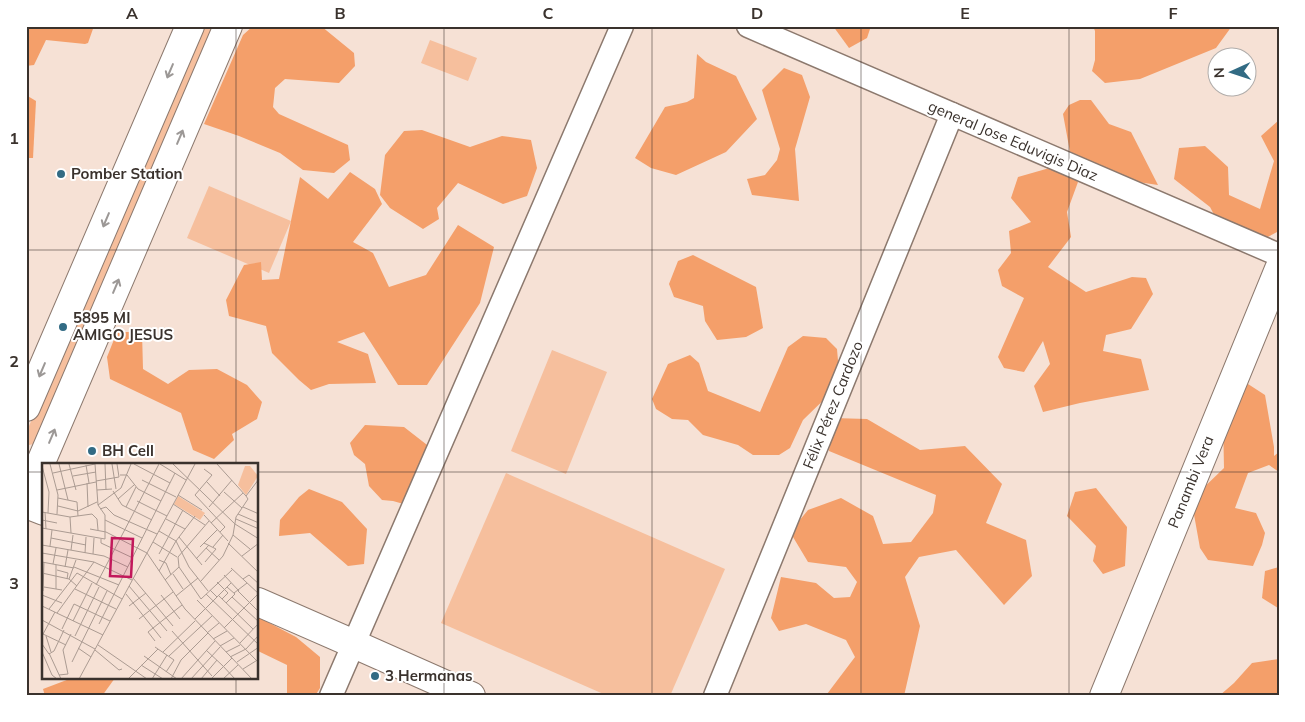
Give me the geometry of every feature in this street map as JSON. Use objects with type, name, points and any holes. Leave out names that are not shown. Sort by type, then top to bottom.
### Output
[{"type":"main road","points":[[26,407],[190,26]]},
{"type":"main road","points":[[26,497],[228,26]]},
{"type":"main road","name":"Panambi Vera","points":[[1104,696],[1279,269]]},
{"type":"main road","points":[[26,504],[42,510]]},
{"type":"main road","points":[[259,602],[470,696]]},
{"type":"street","points":[[331,696],[622,26]]},
{"type":"street","name":"general Jose Eduvigis Diaz","points":[[748,26],[1279,255]]},
{"type":"street","name":"Félix Pérez Cardozo","points":[[715,696],[952,114]]},
{"type":"shaded area","points":[[26,26],[94,26],[88,43],[85,44],[46,40],[34,65],[26,66]]},
{"type":"shaded area","points":[[201,26],[214,26],[34,444],[26,444],[26,433]]},
{"type":"shaded area","points":[[253,26],[321,26],[354,53],[355,66],[339,83],[285,79],[275,88],[273,107],[279,114],[348,145],[350,160],[334,173],[303,170],[280,153],[204,124],[243,35]]},
{"type":"shaded area","points":[[833,26],[871,26],[867,38],[849,48]]},
{"type":"shaded area","points":[[1093,26],[1232,26],[1216,48],[1208,48],[1208,51],[1140,79],[1105,83],[1092,71],[1095,60],[1095,31]]},
{"type":"shaded area","points":[[430,40],[477,58],[468,81],[421,63]]},
{"type":"shaded area","points":[[697,54],[706,62],[736,76],[757,119],[726,152],[676,175],[651,168],[635,158],[665,107],[687,102],[694,98]]},
{"type":"shaded area","points":[[784,68],[802,75],[810,97],[795,149],[799,201],[752,195],[747,179],[765,175],[777,160],[780,149],[762,90]]},
{"type":"shaded area","points":[[26,95],[36,101],[33,158],[26,158]]},
{"type":"shaded area","points":[[1080,100],[1091,100],[1109,124],[1131,132],[1158,185],[1111,178],[1070,152],[1063,114],[1069,105]]},
{"type":"shaded area","points":[[1279,120],[1279,228],[1277,232],[1266,238],[1219,224],[1210,207],[1174,179],[1179,148],[1205,146],[1228,167],[1229,195],[1260,209],[1274,161],[1261,136]]},
{"type":"shaded area","points":[[422,130],[470,147],[502,136],[531,140],[537,168],[527,196],[503,204],[458,183],[437,208],[439,219],[423,229],[390,208],[380,195],[385,155],[404,131]]},
{"type":"shaded area","points":[[1060,165],[1078,182],[1067,212],[1071,237],[1048,267],[1086,292],[1132,277],[1146,278],[1153,294],[1131,329],[1106,335],[1103,351],[1141,359],[1149,390],[1043,412],[1034,386],[1050,364],[1043,341],[1024,372],[1004,368],[998,357],[1024,298],[1002,286],[998,270],[1011,253],[1009,231],[1031,222],[1011,198],[1018,177]]},
{"type":"shaded area","points":[[350,172],[375,189],[382,204],[353,242],[373,253],[389,287],[426,275],[458,225],[494,247],[480,303],[427,385],[398,385],[364,332],[337,342],[368,354],[376,383],[329,384],[311,390],[272,353],[266,326],[229,316],[226,300],[244,265],[261,262],[262,280],[279,279],[300,177],[328,199]]},
{"type":"shaded area","points":[[209,186],[291,221],[269,273],[187,238]]},
{"type":"shaded area","points":[[693,255],[756,287],[763,328],[746,337],[717,340],[705,321],[703,306],[674,297],[669,284],[678,261]]},
{"type":"shaded area","points":[[117,332],[142,332],[143,369],[168,384],[189,370],[217,369],[247,385],[262,402],[257,419],[232,434],[234,440],[214,459],[193,450],[181,413],[110,379],[107,357]]},
{"type":"shaded area","points":[[803,336],[826,338],[837,349],[840,384],[803,420],[790,448],[779,455],[753,455],[738,445],[703,435],[688,420],[672,419],[656,409],[652,399],[668,364],[690,355],[699,363],[708,391],[760,412],[788,347]]},
{"type":"shaded area","points":[[552,350],[607,372],[566,474],[511,451]]},
{"type":"shaded area","points":[[1248,384],[1265,395],[1274,456],[1279,452],[1279,472],[1269,465],[1248,473],[1235,508],[1256,513],[1265,533],[1253,566],[1208,560],[1200,548],[1193,509],[1195,496],[1224,468],[1223,419],[1225,410]]},
{"type":"shaded area","points":[[833,418],[867,419],[920,450],[965,446],[1002,484],[986,523],[1026,540],[1032,576],[1004,605],[956,550],[919,557],[905,577],[920,626],[904,696],[827,696],[855,657],[846,640],[806,624],[779,631],[771,618],[781,577],[816,583],[834,598],[850,597],[857,582],[846,567],[808,562],[790,532],[808,510],[841,498],[873,516],[883,544],[911,542],[933,513],[936,495],[829,451]]},
{"type":"shaded area","points":[[365,425],[404,427],[440,455],[429,501],[421,509],[382,500],[369,486],[365,464],[354,455],[350,443]]},
{"type":"shaded area","points":[[506,473],[725,569],[670,696],[608,696],[441,623]]},
{"type":"shaded area","points":[[1096,488],[1127,527],[1125,566],[1103,574],[1093,561],[1096,546],[1067,516],[1075,492]]},
{"type":"shaded area","points":[[309,489],[342,502],[367,529],[364,564],[348,566],[310,533],[279,536],[280,520],[299,497]]},
{"type":"shaded area","points":[[1279,567],[1278,608],[1262,598],[1265,571]]},
{"type":"shaded area","points":[[259,618],[296,637],[320,657],[320,688],[315,696],[287,696],[287,665],[259,651]]},
{"type":"shaded area","points":[[1279,659],[1279,696],[1219,696],[1252,663]]},
{"type":"shaded area","points":[[67,680],[114,680],[102,696],[45,696],[43,689]]},
{"type":"place","name":"Pomber Station","points":[[61,174]]},
{"type":"place","name":"5895 MI AMIGO JESUS","points":[[63,327]]},
{"type":"place","name":"BH Cell","points":[[92,451]]},
{"type":"place","name":"3 Hermanas","points":[[375,676]]}]
